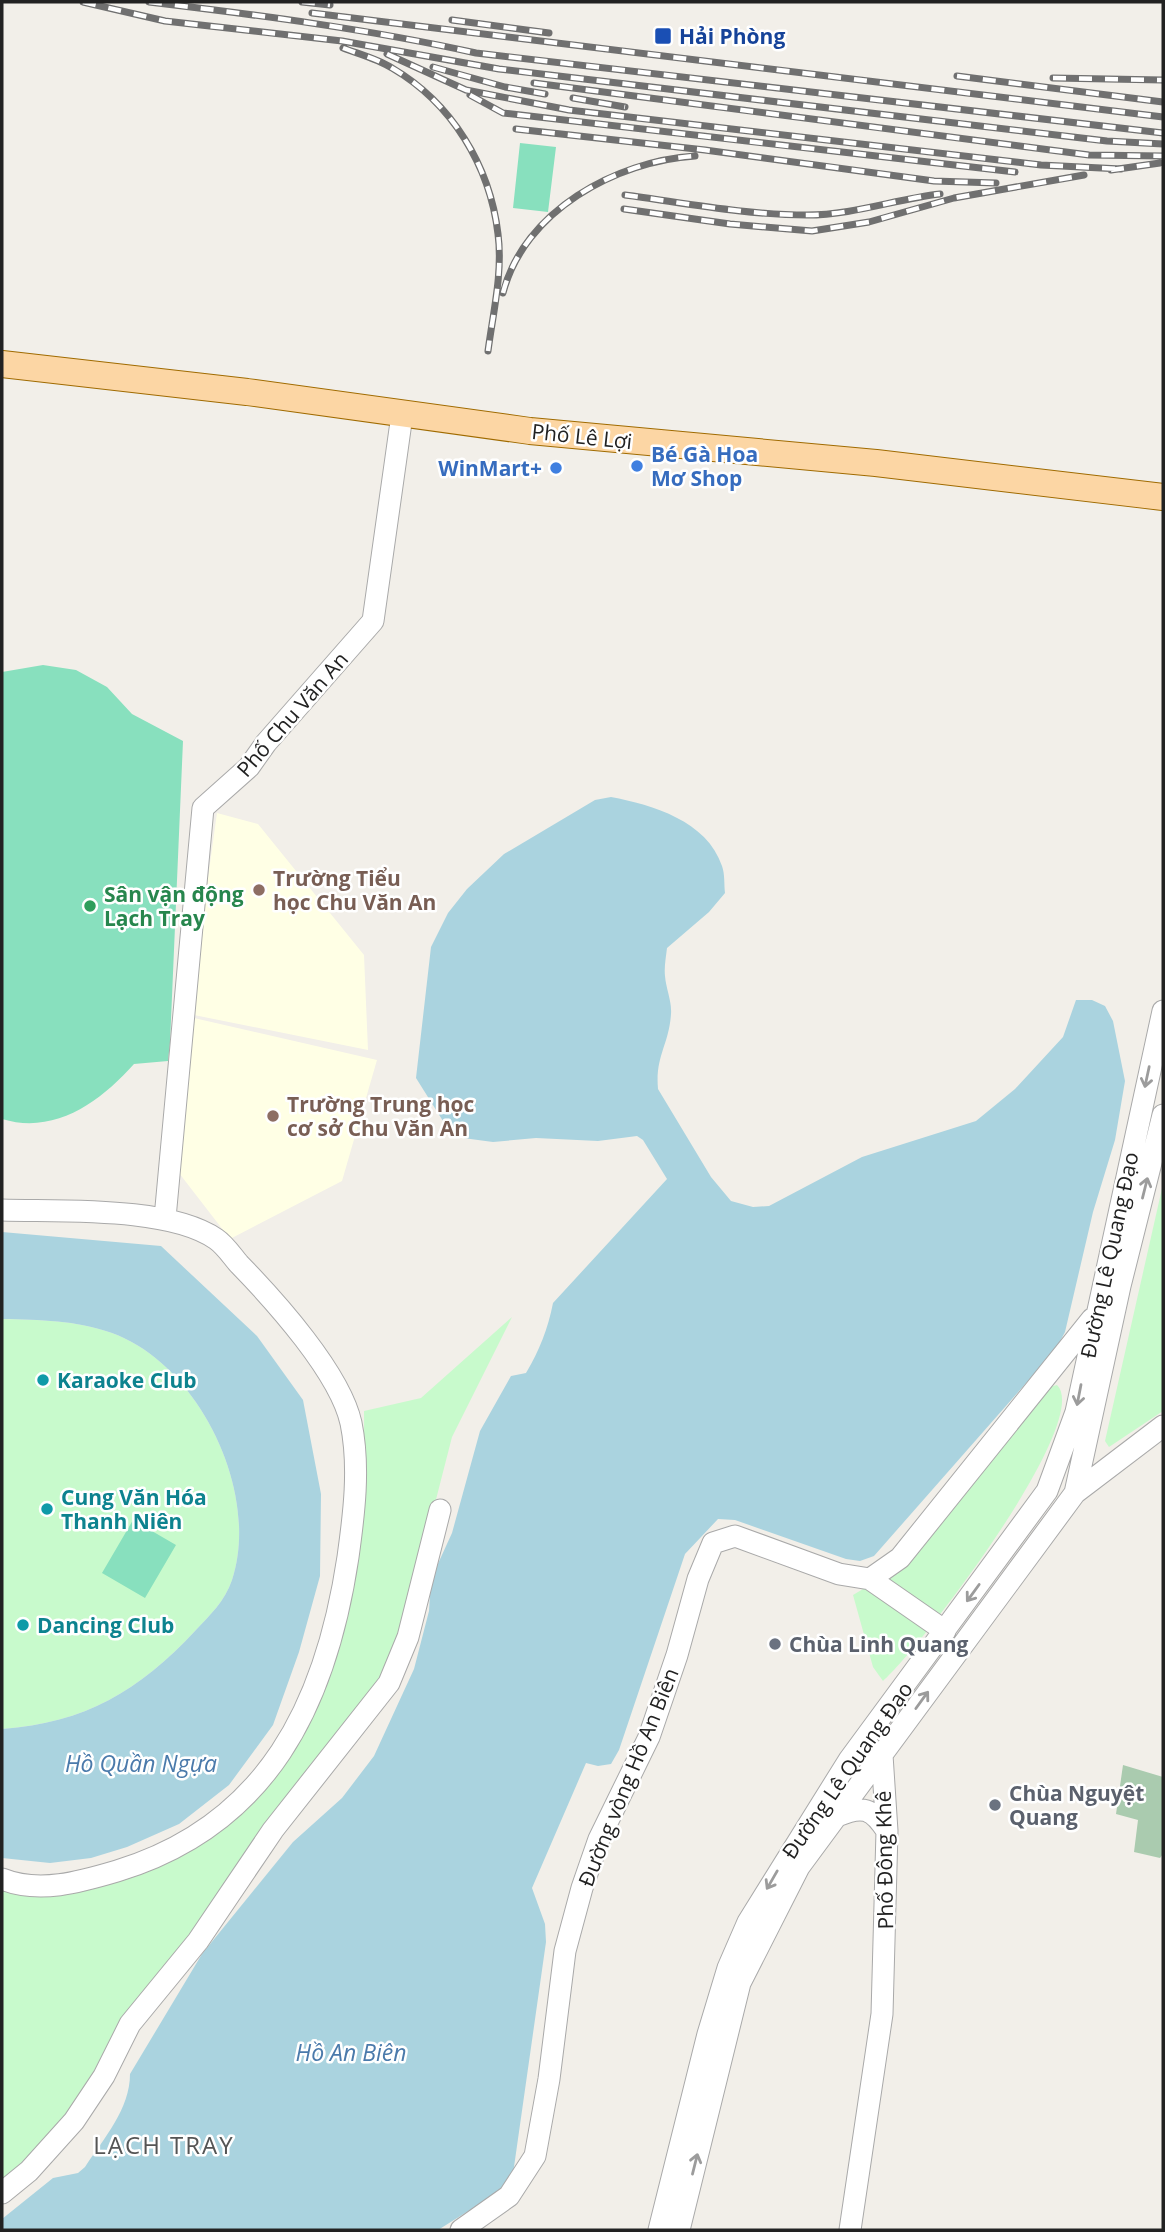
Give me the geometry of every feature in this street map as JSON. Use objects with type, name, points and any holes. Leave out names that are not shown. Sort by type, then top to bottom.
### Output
[{"type":"main road","name":"Phố Lê Lợi","points":[[2,364],[247,392],[538,432],[876,463],[1163,497]]},
{"type":"street","name":"Phố Chu Văn An","points":[[165,1218],[203,808],[249,767],[265,743],[373,621],[402,415]]},
{"type":"street","name":"Đường Lê Quang Đạo","points":[[659,2230],[708,2034],[728,1968],[748,1922],[784,1859],[864,1739],[1047,1491],[1076,1412],[1163,1011]]},
{"type":"street","name":"Đường Lê Quang Đạo","points":[[1075,1493],[1120,1286],[1163,1115]]},
{"type":"street","points":[[2,1210],[165,1218],[216,1239],[281,1307],[338,1390],[350,1421],[356,1464],[351,1539],[341,1605],[320,1677],[302,1721],[262,1774],[231,1808],[189,1842],[134,1866],[74,1884],[17,1885],[2,1880]]},
{"type":"street","points":[[870,1579],[900,1558],[1120,1286]]},
{"type":"street","points":[[864,1739],[882,1755],[1075,1493],[1163,1426]]},
{"type":"street","points":[[1047,1491],[1075,1493]]},
{"type":"street","points":[[2,2193],[29,2171],[74,2121],[104,2076],[130,2024],[198,1941],[274,1830],[389,1683],[408,1637],[440,1510]]},
{"type":"street","name":"Đường vòng Hồ An Biên","points":[[461,2230],[509,2196],[535,2156],[549,2079],[565,1951],[582,1888],[599,1839],[649,1737],[677,1655],[698,1579],[713,1543],[735,1536],[839,1574],[870,1579],[945,1631]]},
{"type":"street","name":"Đường Lê Quang Đạo","points":[[679,2230],[740,1983],[799,1867],[882,1755]]},
{"type":"street","name":"Phố Đông Khê","points":[[850,2230],[882,2014],[887,1831],[882,1755]]},
{"type":"street","points":[[837,1816],[856,1808],[868,1809],[876,1814],[887,1831]]},
{"type":"shaded area","name":"Trường Tiểu học Chu Văn An","points":[[217,813],[258,824],[364,955],[368,1050],[189,1014]]},
{"type":"shaded area","name":"Trường Trung học cơ sở Chu Văn An","points":[[194,1018],[377,1060],[342,1181],[230,1239],[179,1173]]},
{"type":"shaded area","points":[[1123,1765],[1163,1777],[1163,1854],[1160,1858],[1134,1852],[1138,1820],[1116,1814]]},
{"type":"green space","points":[[520,143],[556,147],[548,212],[513,208]]},
{"type":"green space","name":"Sân vận động Lạch Tray","points":[[43,665],[76,670],[107,687],[132,714],[183,741],[170,1043],[168,1061],[134,1064],[106,1091],[75,1112],[58,1119],[21,1123],[2,1119],[2,672]]},
{"type":"green space","points":[[1163,1184],[1163,1411],[1109,1447],[1105,1441]]},
{"type":"green space","points":[[512,1317],[452,1437],[389,1683],[50,2146],[2,2182],[2,1887],[19,1893],[54,1895],[89,1889],[123,1878],[199,1842],[239,1814],[260,1795],[306,1726],[326,1684],[340,1641],[358,1550],[364,1411],[421,1398]]},
{"type":"green space","points":[[2,1319],[71,1323],[112,1333],[143,1349],[171,1372],[195,1401],[215,1435],[229,1471],[238,1508],[239,1545],[232,1580],[221,1601],[195,1631],[153,1671],[109,1700],[85,1711],[32,1726],[2,1729]]},
{"type":"green space","points":[[1057,1385],[1062,1407],[1050,1442],[1027,1487],[963,1584],[883,1681],[873,1667],[853,1595],[863,1589],[876,1589],[915,1557],[1046,1388]]},
{"type":"green space","points":[[133,1520],[176,1545],[145,1598],[102,1573]]},
{"type":"water","name":"Hồ An Biên","points":[[611,797],[661,810],[691,827],[715,850],[723,869],[725,893],[709,912],[667,948],[665,973],[671,1014],[658,1068],[658,1089],[711,1177],[731,1201],[753,1207],[769,1206],[862,1157],[976,1121],[1015,1089],[1063,1037],[1076,1000],[1092,1000],[1105,1006],[1113,1021],[1125,1081],[1115,1140],[1093,1212],[1065,1332],[1056,1349],[874,1556],[860,1561],[846,1559],[735,1520],[718,1519],[685,1554],[619,1750],[611,1764],[598,1766],[586,1763],[532,1888],[545,1924],[546,1942],[513,2174],[497,2193],[438,2230],[2,2230],[2,2219],[53,2178],[78,2173],[85,2167],[121,2111],[129,2087],[130,2074],[202,1954],[293,1842],[342,1798],[374,1756],[414,1669],[429,1611],[431,1579],[452,1533],[480,1431],[511,1376],[526,1373],[542,1340],[553,1303],[667,1179],[643,1140],[637,1136],[598,1141],[536,1138],[493,1142],[463,1138],[448,1129],[416,1078],[431,947],[448,913],[467,889],[504,854],[595,800]]},
{"type":"water","name":"Hồ Quần Ngựa","points":[[2,1232],[161,1246],[257,1336],[303,1400],[321,1494],[320,1576],[299,1652],[273,1725],[229,1785],[179,1824],[127,1847],[91,1858],[50,1863],[2,1858],[2,1729],[32,1726],[85,1711],[131,1687],[174,1652],[211,1613],[229,1588],[239,1545],[238,1508],[229,1471],[215,1435],[195,1401],[171,1372],[143,1349],[112,1333],[85,1325],[2,1319]]},
{"type":"railway","points":[[83,2],[165,21],[342,41],[499,69],[1107,141],[1163,144]]},
{"type":"railway","points":[[149,2],[313,23],[476,53],[1163,133]]},
{"type":"railway","points":[[302,2],[330,5]]},
{"type":"railway","points":[[312,13],[1163,117]]},
{"type":"railway","points":[[452,20],[549,33]]},
{"type":"railway","points":[[343,48],[381,62],[413,82],[450,118],[477,161],[494,209],[499,248],[497,292],[488,351]]},
{"type":"railway","points":[[387,54],[466,90],[569,110],[1041,165],[1121,169]]},
{"type":"railway","points":[[433,67],[505,87],[545,94]]},
{"type":"railway","points":[[957,76],[1163,102]]},
{"type":"railway","points":[[1053,78],[1163,80]]},
{"type":"railway","points":[[534,83],[1089,155],[1163,156]]},
{"type":"railway","points":[[470,95],[503,113],[1015,172]]},
{"type":"railway","points":[[573,98],[625,107]]},
{"type":"railway","points":[[516,129],[705,150],[934,181],[996,183]]},
{"type":"railway","points":[[503,293],[514,264],[531,238],[552,215],[577,196],[605,180],[635,168],[695,156]]},
{"type":"railway","points":[[1111,170],[1160,163]]},
{"type":"railway","points":[[624,209],[730,224],[812,231],[869,222],[954,198],[1084,175]]},
{"type":"railway","points":[[625,195],[739,211],[807,215],[858,210],[940,194]]},
{"type":"place","name":"Hải Phòng","points":[[663,36]]},
{"type":"place","name":"Bé Gà Hoa Mơ Shop","points":[[637,466]]},
{"type":"place","name":"WinMart+","points":[[556,468]]},
{"type":"place","name":"Trường Tiểu học Chu Văn An","points":[[259,890]]},
{"type":"place","name":"Sân vận động Lạch Tray","points":[[90,906]]},
{"type":"place","name":"Trường Trung học cơ sở Chu Văn An","points":[[273,1116]]},
{"type":"place","name":"Karaoke Club","points":[[43,1380]]},
{"type":"place","name":"Cung Văn Hóa Thanh Niên","points":[[47,1509]]},
{"type":"place","name":"Dancing Club","points":[[23,1625]]},
{"type":"place","name":"Chùa Linh Quang","points":[[775,1644]]},
{"type":"place","name":"Chùa Nguyệt Quang","points":[[995,1805]]},
{"type":"district","name":"LẠCH TRAY","points":[[164,2144]]}]
